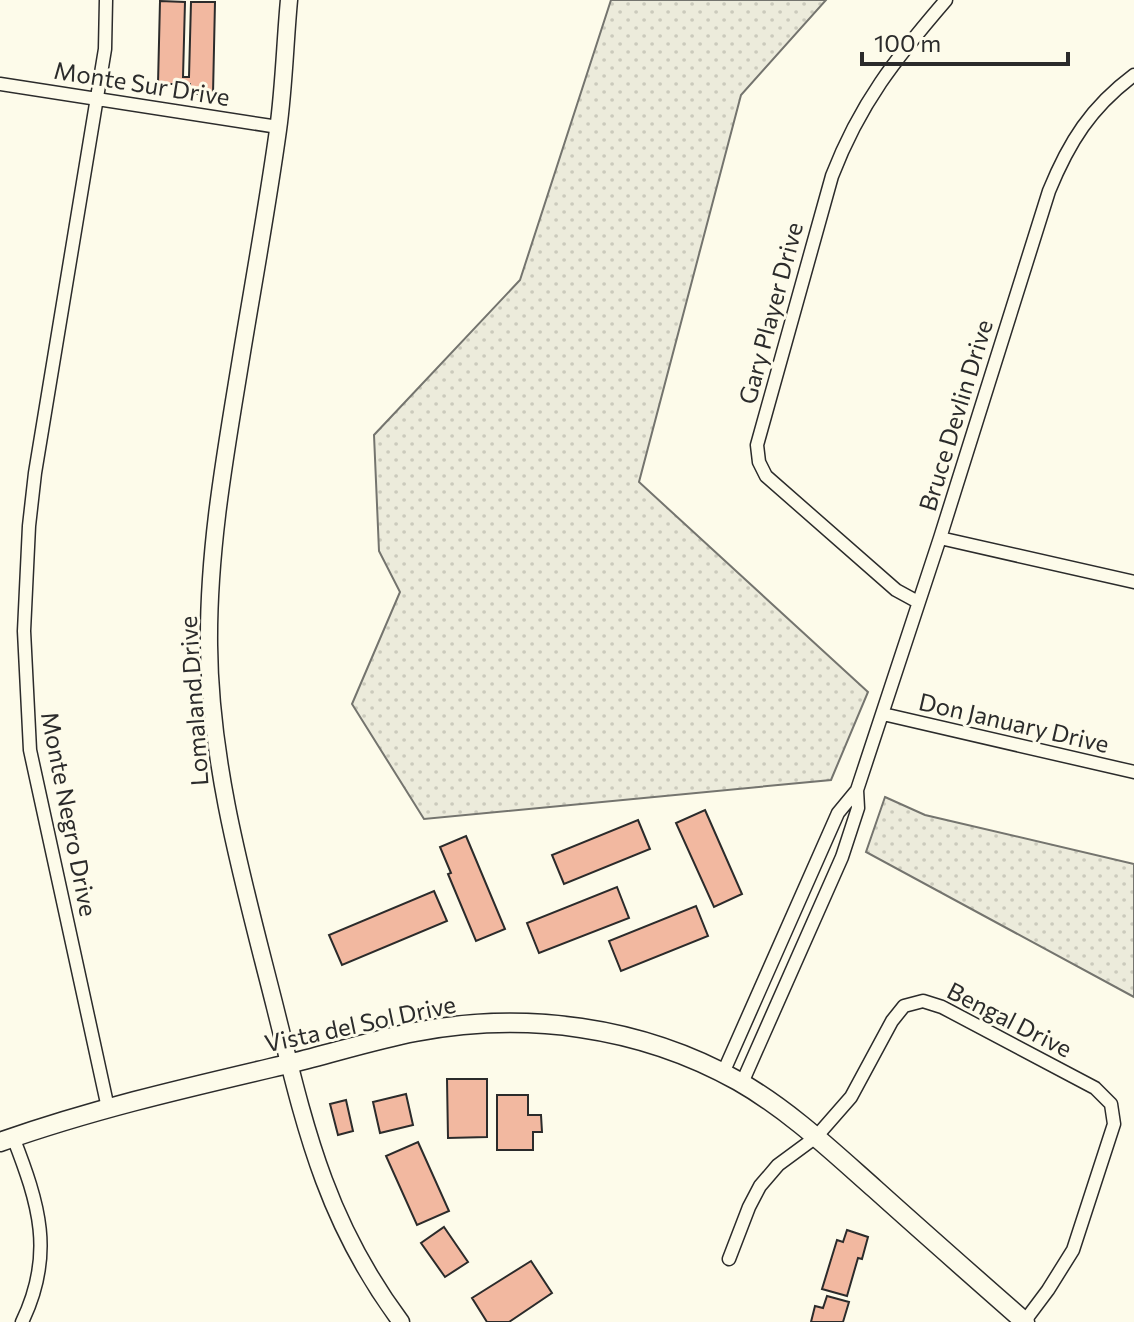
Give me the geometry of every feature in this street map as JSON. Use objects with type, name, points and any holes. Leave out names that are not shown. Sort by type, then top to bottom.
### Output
[{"type":"main road","name":"Vista del Sol Drive","points":[[7,1139],[108,1108],[413,1032],[473,1024],[526,1022],[584,1028],[627,1037],[696,1060],[742,1083],[816,1137],[1024,1322]]},
{"type":"street","name":"Monte Negro Drive","points":[[106,0],[105,49],[35,473],[24,631],[30,750],[108,1108]]},
{"type":"street","name":"Lomaland Drive","points":[[289,0],[278,127],[216,518],[210,583],[209,646],[215,735],[225,797],[313,1155],[338,1219],[381,1296],[401,1322]]},
{"type":"street","name":"Gary Player Drive","points":[[918,602],[896,590],[766,476],[759,462],[757,445],[823,204],[845,143],[881,78],[946,0]]},
{"type":"street","name":"Bruce Devlin Drive","points":[[723,1073],[838,813],[857,790],[1060,164],[1085,122],[1115,89],[1134,75]]},
{"type":"street","name":"Monte Sur Drive","points":[[0,84],[278,127]]},
{"type":"street","points":[[940,538],[1134,582]]},
{"type":"street","name":"Don January Drive","points":[[883,714],[1134,772]]},
{"type":"street","name":"Bruce Devlin Drive","points":[[742,1083],[842,857],[858,808],[857,790]]},
{"type":"street","name":"Bengal Drive","points":[[729,1259],[760,1186],[778,1165],[816,1137],[851,1097],[892,1021],[904,1006],[916,1001],[942,1007],[1095,1088],[1111,1104],[1114,1124],[1084,1220],[1066,1264],[1024,1322]]},
{"type":"street","points":[[7,1139],[36,1209],[42,1260],[39,1280],[22,1322]]},
{"type":"shaded area","points":[[611,0],[826,0],[741,95],[639,482],[868,692],[831,780],[424,819],[352,704],[400,592],[379,551],[374,435],[520,280]]},
{"type":"shaded area","points":[[885,797],[925,815],[1134,864],[1134,997],[866,852]]},
{"type":"building","points":[[160,1],[185,2],[183,77],[189,77],[191,2],[215,2],[213,94],[190,94],[190,84],[158,84]]},
{"type":"building","points":[[705,810],[742,894],[714,907],[676,823]]},
{"type":"building","points":[[638,820],[650,849],[564,884],[552,855]]},
{"type":"building","points":[[466,836],[505,929],[476,941],[440,847]]},
{"type":"building","points":[[617,887],[629,918],[539,953],[527,923]]},
{"type":"building","points":[[434,891],[447,921],[342,965],[329,935]]},
{"type":"building","points":[[696,906],[708,936],[621,971],[609,941]]},
{"type":"building","points":[[447,1079],[487,1079],[487,1137],[448,1138]]},
{"type":"building","points":[[406,1094],[413,1125],[380,1133],[373,1102]]},
{"type":"building","points":[[497,1095],[528,1095],[528,1115],[541,1115],[542,1132],[533,1132],[533,1150],[497,1150]]},
{"type":"building","points":[[346,1100],[353,1131],[338,1135],[330,1104]]},
{"type":"building","points":[[418,1142],[449,1211],[417,1225],[386,1156]]},
{"type":"building","points":[[444,1227],[468,1262],[445,1277],[421,1243]]},
{"type":"building","points":[[847,1230],[868,1237],[847,1296],[822,1289],[837,1240],[843,1242]]},
{"type":"building","points":[[531,1261],[552,1293],[509,1322],[487,1322],[472,1298]]},
{"type":"building","points":[[827,1296],[849,1302],[843,1322],[811,1322],[815,1306],[823,1308]]}]
